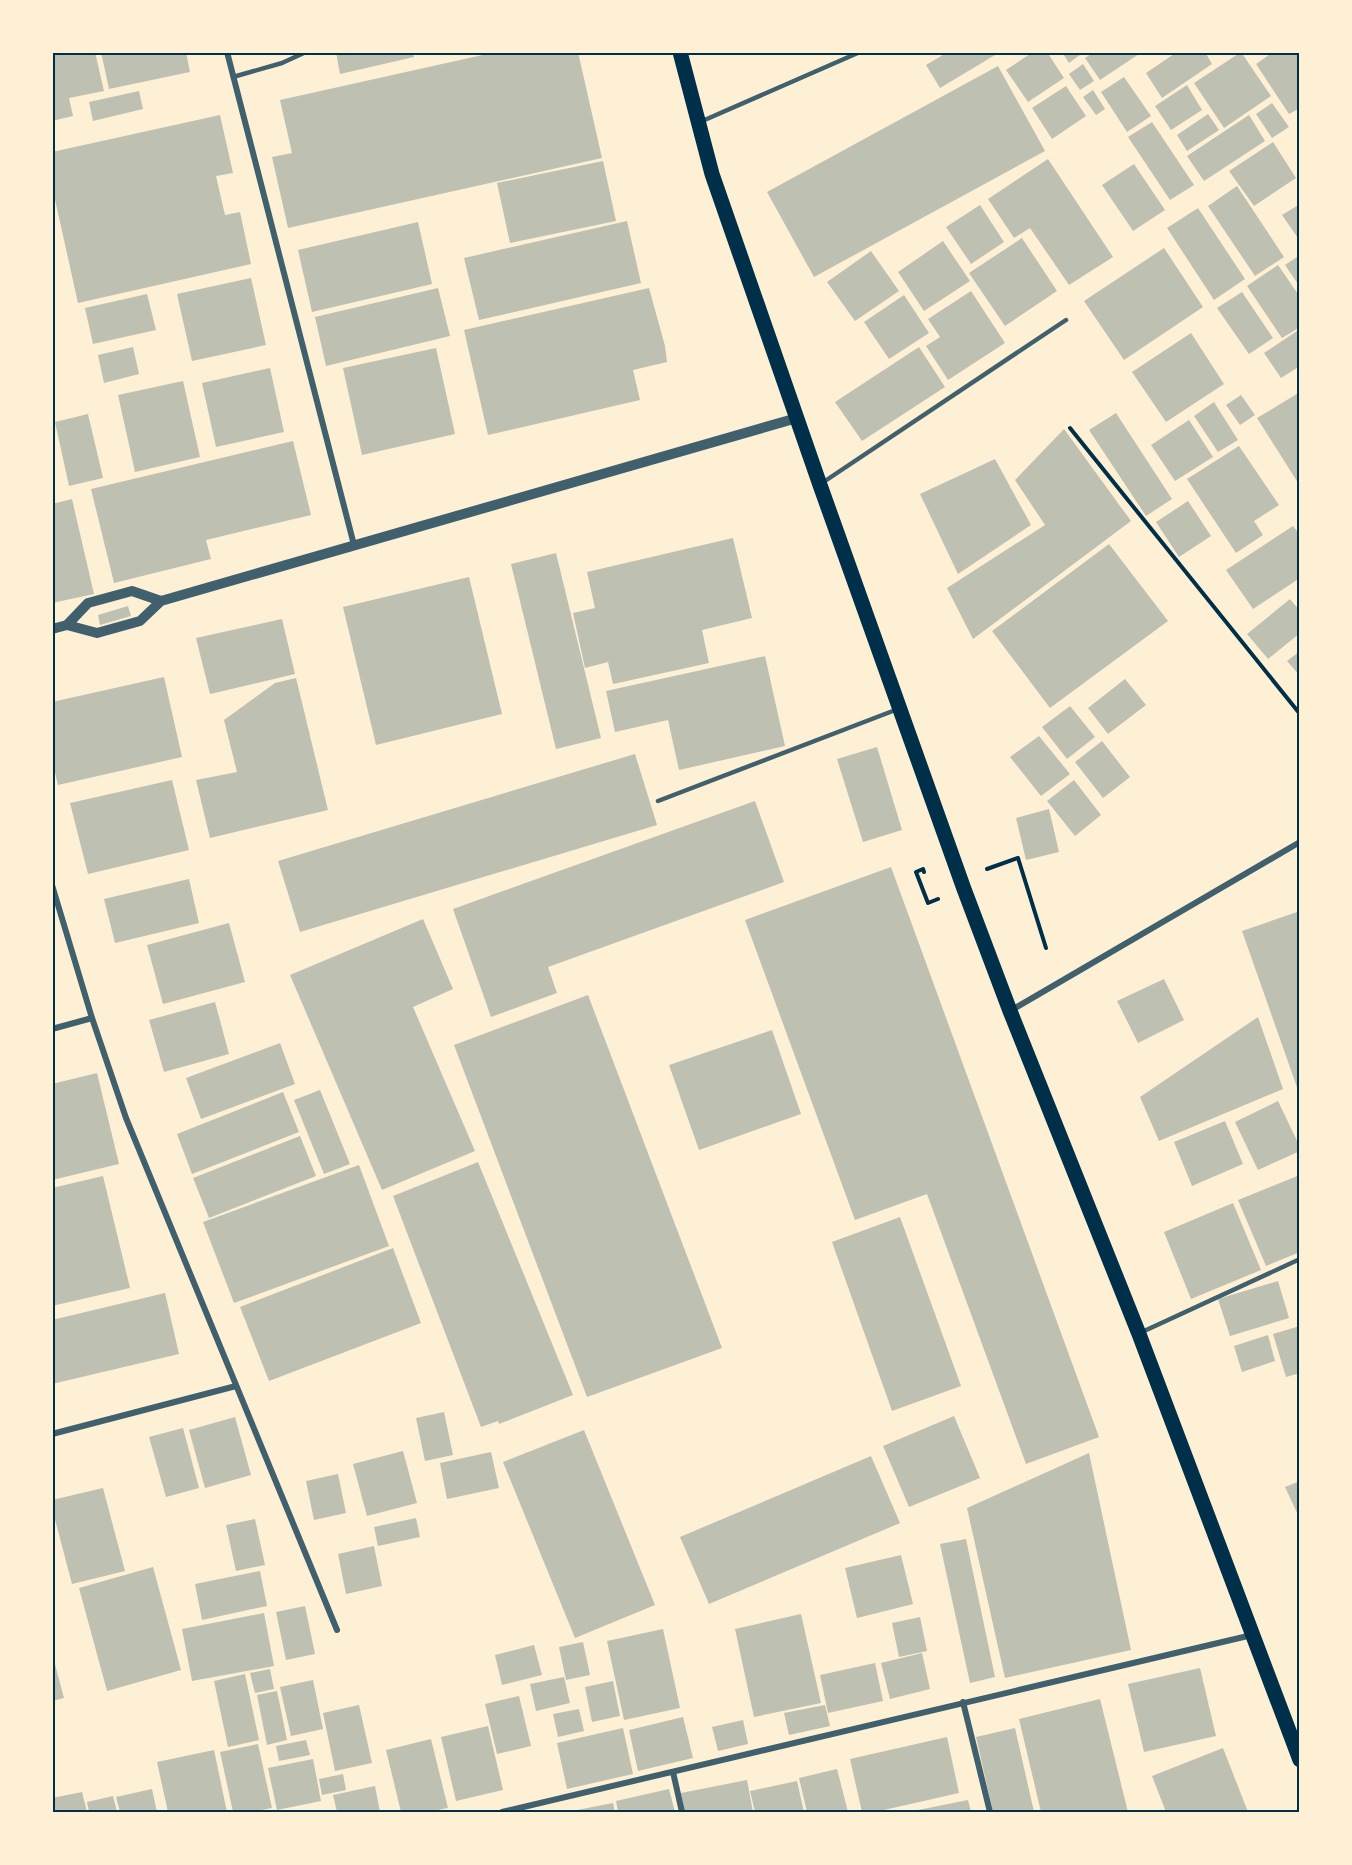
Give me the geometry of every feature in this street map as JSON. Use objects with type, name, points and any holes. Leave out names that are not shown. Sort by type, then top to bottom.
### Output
[{"type":"main road","points":[[680,52],[712,174],[820,485],[1010,1011],[1139,1334],[1299,1760]]},
{"type":"street","points":[[227,52],[354,545]]},
{"type":"street","points":[[52,629],[67,625],[97,633],[140,621],[161,601],[797,418]]},
{"type":"street","points":[[67,625],[88,603],[132,591],[161,601]]},
{"type":"street","points":[[1010,1011],[1299,842]]},
{"type":"street","points":[[52,885],[92,1018],[126,1118],[337,1630]]},
{"type":"street","points":[[52,1029],[92,1018]]},
{"type":"street","points":[[52,1434],[236,1386]]},
{"type":"street","points":[[502,1812],[1252,1635]]},
{"type":"street","points":[[963,1702],[990,1812]]},
{"type":"street","points":[[673,1772],[682,1812]]},
{"type":"lane","points":[[233,77],[282,63],[306,52]]},
{"type":"lane","points":[[697,123],[860,52]]},
{"type":"lane","points":[[820,485],[1066,320]]},
{"type":"lane","points":[[658,801],[901,708]]},
{"type":"lane","points":[[1139,1334],[1299,1259]]},
{"type":"path","points":[[1070,428],[1299,714]]},
{"type":"path","points":[[1018,858],[1046,948]]},
{"type":"path","points":[[926,880],[923,869],[916,872],[928,903]]},
{"type":"building","points":[[52,52],[95,52],[104,91],[69,98],[73,116],[52,121]]},
{"type":"building","points":[[101,52],[186,52],[190,72],[109,89]]},
{"type":"building","points":[[336,52],[413,52],[414,57],[340,74]]},
{"type":"building","points":[[496,52],[578,52],[602,158],[288,228],[272,157],[292,153],[280,100]]},
{"type":"building","points":[[948,52],[1000,52],[940,88],[926,65]]},
{"type":"building","points":[[1033,52],[1047,52],[1064,78],[1028,102],[1006,70]]},
{"type":"building","points":[[1062,52],[1084,52],[1069,63]]},
{"type":"building","points":[[1094,52],[1142,52],[1100,80],[1085,58]]},
{"type":"building","points":[[1177,52],[1205,52],[1212,64],[1162,98],[1146,73]]},
{"type":"building","points":[[1241,52],[1271,96],[1224,128],[1194,83]]},
{"type":"building","points":[[1273,52],[1300,52],[1300,108],[1289,114],[1256,64]]},
{"type":"building","points":[[1083,64],[1094,81],[1080,90],[1069,74]]},
{"type":"building","points":[[998,66],[1045,151],[814,277],[767,192]]},
{"type":"building","points":[[1124,77],[1151,116],[1127,132],[1101,92]]},
{"type":"building","points":[[1187,85],[1202,110],[1171,130],[1155,106]]},
{"type":"building","points":[[1066,86],[1086,116],[1052,139],[1032,108]]},
{"type":"building","points":[[1093,90],[1105,109],[1096,115],[1083,97]]},
{"type":"building","points":[[139,91],[143,109],[93,121],[89,102]]},
{"type":"building","points":[[1272,103],[1289,127],[1272,138],[1256,114]]},
{"type":"building","points":[[1208,114],[1219,130],[1187,151],[1177,135]]},
{"type":"building","points":[[220,115],[233,173],[216,176],[225,215],[240,212],[251,264],[78,303],[52,186],[52,152]]},
{"type":"building","points":[[1249,115],[1265,141],[1204,181],[1187,156]]},
{"type":"building","points":[[1152,122],[1194,185],[1170,200],[1128,137]]},
{"type":"building","points":[[1273,142],[1296,178],[1254,206],[1229,171]]},
{"type":"building","points":[[1048,159],[1113,257],[1069,285],[1030,228],[1014,238],[988,199]]},
{"type":"building","points":[[603,161],[616,221],[510,243],[497,183]]},
{"type":"building","points":[[1134,164],[1165,210],[1133,231],[1102,185]]},
{"type":"building","points":[[1237,186],[1284,257],[1255,276],[1208,206]]},
{"type":"building","points":[[1300,204],[1300,241],[1282,215]]},
{"type":"building","points":[[980,205],[1004,242],[971,264],[946,227]]},
{"type":"building","points":[[1198,208],[1245,279],[1214,300],[1167,228]]},
{"type":"building","points":[[627,221],[641,283],[479,320],[464,258]]},
{"type":"building","points":[[418,222],[432,284],[312,312],[298,250]]},
{"type":"building","points":[[1022,238],[1057,291],[1005,326],[969,273]]},
{"type":"building","points":[[943,241],[970,281],[924,311],[898,272]]},
{"type":"building","points":[[1164,248],[1203,307],[1124,360],[1084,301]]},
{"type":"building","points":[[871,251],[899,291],[855,321],[827,282]]},
{"type":"building","points":[[1300,255],[1300,287],[1285,265]]},
{"type":"building","points":[[1278,265],[1300,297],[1300,327],[1282,338],[1247,286]]},
{"type":"building","points":[[251,278],[266,345],[192,361],[177,294]]},
{"type":"building","points":[[438,288],[450,336],[326,366],[315,317]]},
{"type":"building","points":[[649,288],[665,346],[667,362],[633,370],[640,400],[488,435],[464,330]]},
{"type":"building","points":[[971,291],[1005,343],[948,380],[926,346],[940,337],[928,319]]},
{"type":"building","points":[[1242,292],[1273,338],[1249,354],[1217,308]]},
{"type":"building","points":[[147,294],[156,330],[93,344],[85,308]]},
{"type":"building","points":[[904,295],[929,333],[889,359],[864,322]]},
{"type":"building","points":[[1297,331],[1300,336],[1300,366],[1281,378],[1264,353]]},
{"type":"building","points":[[1191,333],[1224,384],[1166,422],[1132,372]]},
{"type":"building","points":[[133,347],[139,374],[104,383],[98,355]]},
{"type":"building","points":[[919,347],[945,387],[862,441],[835,402]]},
{"type":"building","points":[[436,348],[455,434],[362,455],[343,368]]},
{"type":"building","points":[[270,368],[284,432],[216,447],[202,383]]},
{"type":"building","points":[[183,381],[200,457],[135,472],[118,395]]},
{"type":"building","points":[[1300,392],[1300,486],[1257,418]]},
{"type":"building","points":[[1241,395],[1255,415],[1240,425],[1226,405]]},
{"type":"building","points":[[1214,402],[1238,440],[1218,452],[1194,416]]},
{"type":"building","points":[[1116,413],[1172,499],[1146,516],[1089,430]]},
{"type":"building","points":[[88,414],[103,478],[69,486],[55,422]]},
{"type":"building","points":[[1189,420],[1213,457],[1175,481],[1151,445]]},
{"type":"building","points":[[1064,429],[1131,521],[973,639],[947,588],[1045,525],[1015,480]]},
{"type":"building","points":[[293,441],[311,515],[206,540],[211,559],[114,583],[91,489]]},
{"type":"building","points":[[1239,446],[1279,505],[1254,521],[1263,535],[1236,553],[1187,479]]},
{"type":"building","points":[[995,459],[1031,525],[958,574],[920,494]]},
{"type":"building","points":[[72,499],[94,594],[52,603],[52,504]]},
{"type":"building","points":[[1188,501],[1211,536],[1179,557],[1156,522]]},
{"type":"building","points":[[1293,526],[1300,535],[1300,578],[1253,609],[1226,570]]},
{"type":"building","points":[[733,538],[752,618],[702,630],[709,663],[613,684],[608,662],[585,668],[573,613],[595,608],[587,572]]},
{"type":"building","points":[[1109,544],[1168,621],[1050,708],[992,631]]},
{"type":"building","points":[[556,553],[601,738],[556,749],[511,564]]},
{"type":"building","points":[[469,577],[502,714],[376,745],[343,607]]},
{"type":"building","points":[[1290,599],[1300,611],[1300,633],[1268,659],[1247,634]]},
{"type":"building","points":[[128,606],[131,616],[100,625],[98,615]]},
{"type":"building","points":[[282,619],[295,674],[210,694],[196,638]]},
{"type":"building","points":[[1300,651],[1300,676],[1287,661]]},
{"type":"building","points":[[765,656],[785,746],[679,770],[668,720],[615,732],[606,691]]},
{"type":"building","points":[[164,677],[182,757],[58,785],[52,760],[52,702]]},
{"type":"building","points":[[296,678],[328,810],[210,838],[196,780],[237,772],[224,720],[275,683]]},
{"type":"building","points":[[1125,679],[1146,705],[1108,734],[1088,708]]},
{"type":"building","points":[[1070,706],[1095,737],[1067,759],[1042,727]]},
{"type":"building","points":[[1039,736],[1070,774],[1041,796],[1010,757]]},
{"type":"building","points":[[1102,741],[1130,777],[1103,798],[1075,762]]},
{"type":"building","points":[[877,747],[902,830],[863,842],[837,759]]},
{"type":"building","points":[[635,754],[657,825],[300,932],[278,861]]},
{"type":"building","points":[[172,780],[189,850],[88,874],[70,803]]},
{"type":"building","points":[[1074,780],[1101,815],[1075,836],[1047,801]]},
{"type":"building","points":[[755,801],[784,882],[548,967],[557,993],[491,1017],[453,909]]},
{"type":"building","points":[[1049,809],[1059,852],[1026,860],[1016,818]]},
{"type":"building","points":[[891,867],[1099,1437],[1026,1464],[927,1194],[855,1220],[745,920]]},
{"type":"building","points":[[189,879],[199,923],[115,943],[104,899]]},
{"type":"building","points":[[1300,911],[1300,1092],[1299,1093],[1242,931]]},
{"type":"building","points":[[423,919],[453,989],[413,1007],[475,1151],[382,1190],[290,975]]},
{"type":"building","points":[[229,923],[245,982],[163,1004],[147,945]]},
{"type":"building","points":[[1164,979],[1184,1020],[1138,1043],[1117,1001]]},
{"type":"building","points":[[588,995],[722,1348],[587,1397],[454,1045]]},
{"type":"building","points":[[215,1002],[229,1054],[164,1072],[149,1020]]},
{"type":"building","points":[[1258,1017],[1283,1089],[1159,1141],[1140,1097]]},
{"type":"building","points":[[772,1030],[801,1114],[699,1150],[669,1065]]},
{"type":"building","points":[[280,1043],[295,1084],[201,1119],[186,1078]]},
{"type":"building","points":[[97,1073],[119,1164],[52,1180],[52,1084]]},
{"type":"building","points":[[320,1090],[350,1164],[324,1174],[294,1100]]},
{"type":"building","points":[[283,1092],[299,1132],[192,1174],[177,1134]]},
{"type":"building","points":[[1278,1101],[1300,1151],[1258,1170],[1235,1122]]},
{"type":"building","points":[[1225,1121],[1243,1164],[1192,1186],[1174,1142]]},
{"type":"building","points":[[300,1136],[316,1176],[209,1218],[193,1178]]},
{"type":"building","points":[[478,1162],[573,1395],[499,1424],[498,1421],[481,1427],[393,1196]]},
{"type":"building","points":[[359,1165],[389,1246],[234,1303],[203,1222]]},
{"type":"building","points":[[1300,1175],[1300,1252],[1266,1266],[1238,1200]]},
{"type":"building","points":[[103,1176],[130,1288],[52,1306],[52,1188]]},
{"type":"building","points":[[1233,1203],[1261,1270],[1191,1299],[1164,1232]]},
{"type":"building","points":[[900,1217],[961,1386],[892,1411],[832,1242]]},
{"type":"building","points":[[393,1248],[421,1323],[269,1381],[240,1307]]},
{"type":"building","points":[[1278,1281],[1289,1318],[1230,1336],[1218,1299]]},
{"type":"building","points":[[165,1293],[179,1354],[52,1384],[52,1320]]},
{"type":"building","points":[[1300,1326],[1300,1373],[1286,1377],[1273,1334]]},
{"type":"building","points":[[1268,1335],[1275,1361],[1242,1372],[1234,1346]]},
{"type":"building","points":[[444,1412],[453,1455],[425,1461],[416,1418]]},
{"type":"building","points":[[954,1416],[980,1478],[909,1507],[883,1446]]},
{"type":"building","points":[[235,1417],[251,1475],[205,1488],[189,1430]]},
{"type":"building","points":[[183,1428],[199,1488],[166,1497],[149,1437]]},
{"type":"building","points":[[584,1430],[655,1605],[575,1638],[503,1462]]},
{"type":"building","points":[[403,1451],[417,1503],[367,1516],[353,1464]]},
{"type":"building","points":[[491,1452],[499,1488],[447,1499],[440,1463]]},
{"type":"building","points":[[1089,1453],[1131,1650],[1005,1678],[967,1508]]},
{"type":"building","points":[[871,1456],[900,1523],[709,1604],[680,1537]]},
{"type":"building","points":[[338,1474],[346,1513],[314,1520],[306,1481]]},
{"type":"building","points":[[1300,1481],[1300,1519],[1285,1487]]},
{"type":"building","points":[[103,1488],[125,1571],[72,1584],[52,1508],[52,1500]]},
{"type":"building","points":[[416,1518],[420,1537],[378,1546],[374,1527]]},
{"type":"building","points":[[255,1519],[265,1565],[236,1571],[226,1525]]},
{"type":"building","points":[[966,1539],[995,1677],[970,1683],[940,1544]]},
{"type":"building","points":[[374,1546],[382,1586],[346,1594],[338,1554]]},
{"type":"building","points":[[901,1555],[913,1604],[857,1618],[845,1568]]},
{"type":"building","points":[[153,1567],[181,1670],[107,1691],[79,1588]]},
{"type":"building","points":[[260,1571],[267,1606],[202,1620],[195,1584]]},
{"type":"building","points":[[305,1606],[315,1654],[286,1660],[276,1612]]},
{"type":"building","points":[[264,1613],[274,1666],[192,1681],[182,1629]]},
{"type":"building","points":[[801,1614],[821,1703],[754,1717],[735,1629]]},
{"type":"building","points":[[920,1617],[927,1651],[899,1657],[892,1623]]},
{"type":"building","points":[[663,1629],[680,1708],[624,1720],[607,1641]]},
{"type":"building","points":[[583,1642],[590,1675],[566,1680],[559,1647]]},
{"type":"building","points":[[534,1645],[542,1675],[502,1685],[495,1655]]},
{"type":"building","points":[[52,1653],[64,1698],[52,1701]]},
{"type":"building","points":[[922,1653],[930,1689],[890,1699],[881,1663]]},
{"type":"building","points":[[875,1663],[883,1701],[828,1713],[820,1675]]},
{"type":"building","points":[[1200,1668],[1216,1736],[1144,1752],[1128,1684]]},
{"type":"building","points":[[270,1669],[274,1689],[255,1693],[250,1673]]},
{"type":"building","points":[[245,1674],[259,1740],[228,1747],[214,1681]]},
{"type":"building","points":[[564,1677],[570,1703],[536,1711],[530,1684]]},
{"type":"building","points":[[313,1680],[323,1729],[291,1736],[280,1687]]},
{"type":"building","points":[[613,1681],[620,1716],[592,1722],[585,1687]]},
{"type":"building","points":[[277,1691],[287,1740],[267,1745],[257,1695]]},
{"type":"building","points":[[519,1696],[531,1746],[497,1754],[485,1704]]},
{"type":"building","points":[[1100,1699],[1128,1812],[1041,1812],[1019,1719]]},
{"type":"building","points":[[359,1705],[372,1763],[335,1771],[323,1713]]},
{"type":"building","points":[[825,1705],[830,1726],[789,1735],[784,1713]]},
{"type":"building","points":[[579,1709],[584,1731],[558,1737],[553,1714]]},
{"type":"building","points":[[683,1717],[693,1758],[638,1771],[629,1730]]},
{"type":"building","points":[[743,1720],[748,1744],[718,1751],[712,1727]]},
{"type":"building","points":[[488,1726],[503,1790],[456,1801],[441,1737]]},
{"type":"building","points":[[623,1728],[633,1774],[567,1789],[557,1743]]},
{"type":"building","points":[[1015,1728],[1034,1812],[993,1812],[976,1737]]},
{"type":"building","points":[[947,1737],[959,1793],[875,1812],[862,1812],[850,1759]]},
{"type":"building","points":[[431,1739],[448,1808],[428,1812],[401,1812],[386,1750]]},
{"type":"building","points":[[306,1740],[310,1755],[279,1761],[276,1746]]},
{"type":"building","points":[[258,1744],[272,1808],[252,1812],[233,1812],[220,1752]]},
{"type":"building","points":[[1223,1748],[1248,1812],[1166,1812],[1152,1776]]},
{"type":"building","points":[[214,1750],[227,1812],[168,1812],[157,1762]]},
{"type":"building","points":[[313,1759],[321,1801],[277,1810],[268,1768]]},
{"type":"building","points":[[837,1769],[848,1812],[807,1812],[799,1778]]},
{"type":"building","points":[[343,1774],[346,1790],[322,1795],[319,1779]]},
{"type":"building","points":[[747,1780],[753,1812],[684,1812],[681,1793]]},
{"type":"building","points":[[797,1781],[804,1812],[755,1812],[750,1791]]},
{"type":"building","points":[[375,1786],[380,1812],[337,1812],[333,1795]]},
{"type":"building","points":[[152,1789],[157,1812],[120,1812],[116,1797]]},
{"type":"building","points":[[669,1789],[675,1812],[618,1812],[616,1801]]},
{"type":"building","points":[[82,1792],[87,1812],[52,1812],[52,1798]]},
{"type":"building","points":[[113,1796],[117,1812],[89,1812],[87,1802]]},
{"type":"building","points":[[968,1800],[971,1812],[913,1812],[913,1811]]},
{"type":"building","points":[[613,1803],[615,1812],[572,1812],[572,1811]]}]
